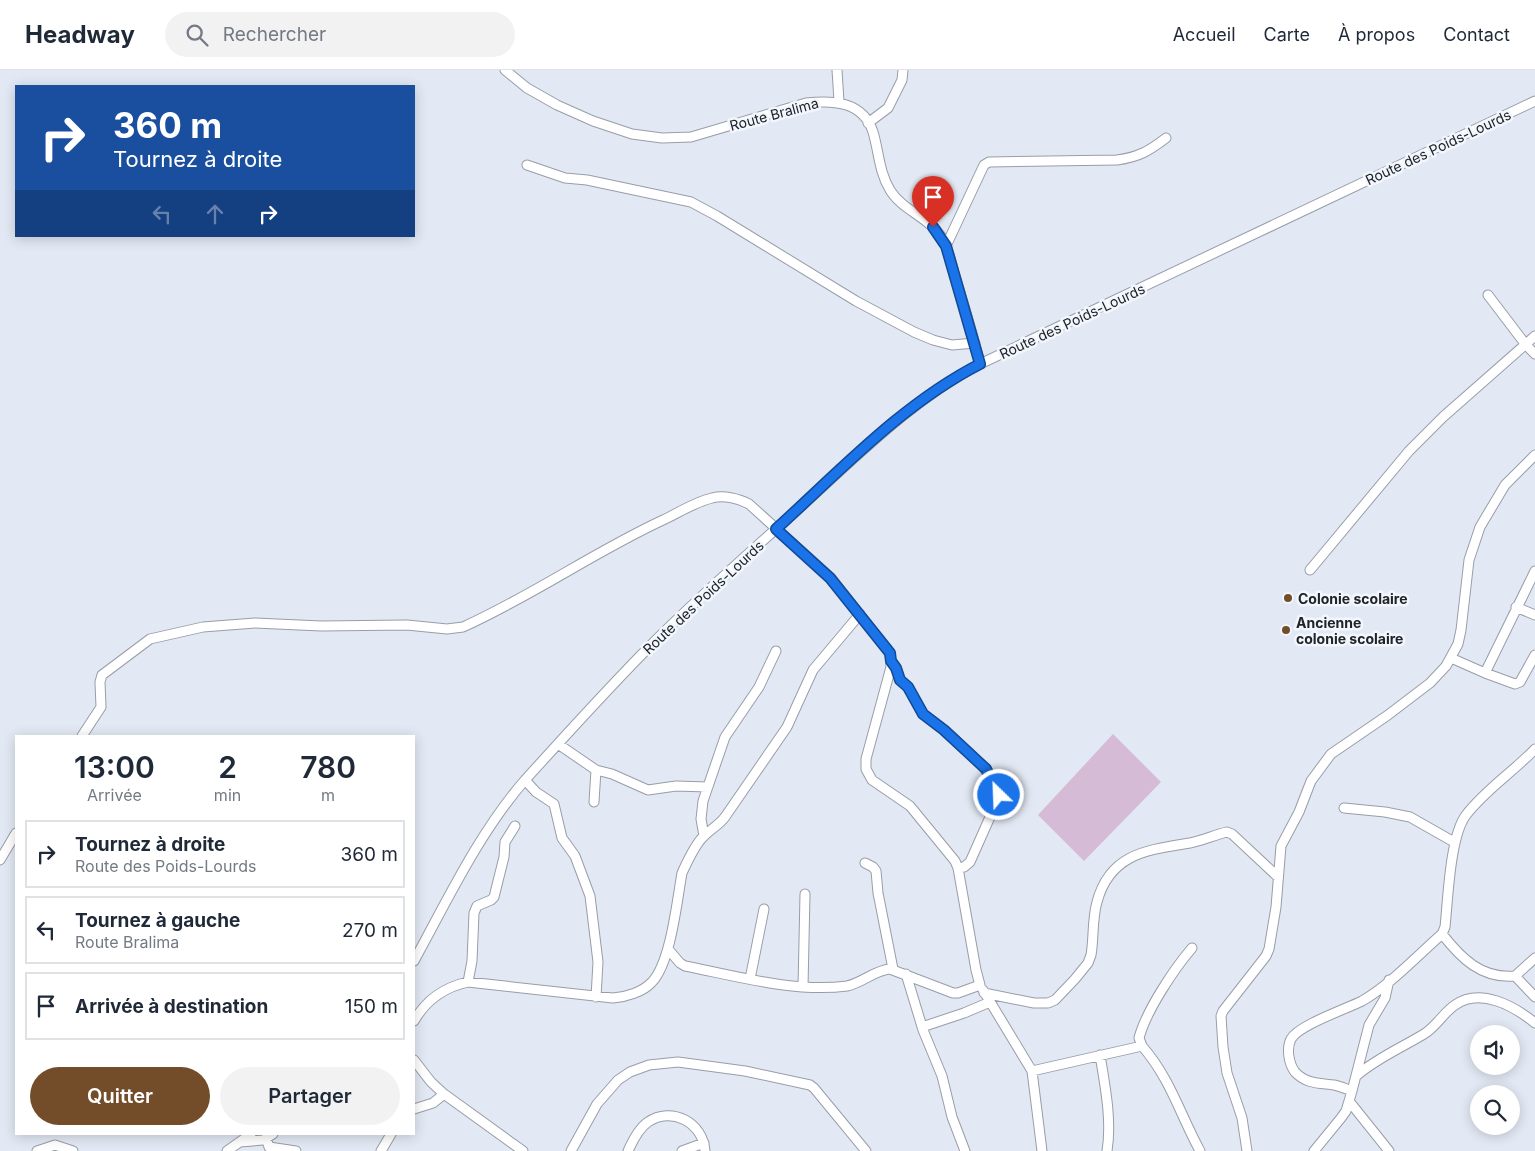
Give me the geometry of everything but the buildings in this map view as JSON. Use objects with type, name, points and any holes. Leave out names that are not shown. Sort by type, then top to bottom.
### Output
[{"type":"street","points":[[837,70],[839,102]]},
{"type":"street","points":[[903,70],[902,80],[888,108],[868,123],[872,130],[881,170],[893,194],[933,227],[946,246],[980,364]]},
{"type":"street","name":"Route Bralima","points":[[511,72],[527,88],[550,101],[593,121],[632,134],[662,138],[691,137],[806,103],[824,101],[839,102],[853,108],[868,123]]},
{"type":"street","name":"Route des Poids-Lourds","points":[[415,958],[485,834],[510,797],[525,780],[654,642],[858,454],[911,409],[956,377],[980,364],[1535,100]]},
{"type":"street","points":[[946,246],[984,165],[989,162],[1117,160],[1133,158],[1146,152],[1166,138]]},
{"type":"street","points":[[527,165],[565,178],[597,182],[691,202],[856,300],[914,332],[952,345],[975,343]]},
{"type":"street","points":[[1488,295],[1535,354]]},
{"type":"street","points":[[1310,570],[1416,444],[1443,417],[1535,336]]},
{"type":"street","points":[[1247,1151],[1242,1118],[1224,1061],[1221,1016],[1268,952],[1276,906],[1283,841],[1311,781],[1327,758],[1430,684],[1452,658],[1461,630],[1468,560],[1480,527],[1504,485],[1535,455]]},
{"type":"street","points":[[83,735],[101,707],[100,682],[102,675],[150,639],[203,626],[255,623],[321,626],[407,625],[447,629],[456,628],[469,624],[522,597],[642,530],[712,498],[722,497],[744,501],[826,573],[890,653],[891,661],[882,704],[866,759],[866,769],[872,780],[910,806],[955,861],[958,868],[976,970],[982,989],[1032,1071],[1042,1151]]},
{"type":"street","points":[[1485,673],[1535,571]]},
{"type":"street","points":[[1516,607],[1535,615]]},
{"type":"street","points":[[415,1019],[438,994],[452,986],[468,982],[596,997],[622,997],[650,985],[658,974],[668,949],[682,873],[704,836],[718,825],[736,802],[786,727],[813,670],[860,614]]},
{"type":"street","points":[[704,836],[701,811],[725,737],[759,686],[776,650]]},
{"type":"street","points":[[1452,658],[1511,683],[1518,683],[1535,655]]},
{"type":"street","points":[[891,661],[896,668],[900,680],[908,687],[923,714],[944,730],[986,769],[998,791],[998,799],[970,862],[964,867],[958,868]]},
{"type":"street","points":[[558,744],[596,770],[612,774],[648,790],[676,786],[708,786]]},
{"type":"street","points":[[1352,1091],[1335,1086],[1314,1084],[1299,1075],[1292,1068],[1289,1057],[1291,1039],[1310,1025],[1362,1000],[1390,980],[1442,934],[1445,927],[1454,842],[1461,824],[1466,816],[1535,749]]},
{"type":"street","points":[[594,802],[596,770]]},
{"type":"street","points":[[525,780],[536,792],[554,804],[562,838],[575,856],[590,896],[598,962],[596,997]]},
{"type":"street","points":[[1344,808],[1385,812],[1410,818],[1454,842]]},
{"type":"street","points":[[468,982],[472,961],[474,913],[477,906],[494,897],[504,857],[505,842],[515,826]]},
{"type":"street","points":[[668,949],[685,966],[803,987],[846,986],[885,969],[893,969],[953,993],[982,989],[1042,1004],[1055,1000],[1088,963],[1091,955],[1096,903],[1106,879],[1117,868],[1140,852],[1190,843],[1227,832],[1232,834],[1278,877]]},
{"type":"street","points":[[0,860],[15,835]]},
{"type":"street","points":[[865,863],[876,871],[878,893],[893,969]]},
{"type":"street","points":[[803,987],[805,894]]},
{"type":"street","points":[[750,979],[764,909]]},
{"type":"street","points":[[1442,934],[1459,955],[1479,970],[1515,976],[1535,958]]},
{"type":"street","points":[[1192,948],[1174,971],[1152,1009],[1139,1038],[1142,1046],[1168,1083],[1200,1151]]},
{"type":"street","points":[[906,974],[922,1027],[942,1076],[952,1117],[965,1151]]},
{"type":"street","points":[[1515,976],[1535,997]]},
{"type":"street","points":[[1314,1151],[1341,1118],[1349,1101],[1369,1025],[1385,998],[1390,980]]},
{"type":"street","points":[[1356,1076],[1374,1062],[1431,1030],[1450,1009],[1464,1000],[1489,999],[1503,1003],[1535,1023]]},
{"type":"street","points":[[922,1027],[990,1002]]},
{"type":"street","points":[[1032,1071],[1142,1046]]},
{"type":"street","points":[[1100,1055],[1109,1128],[1107,1151]]},
{"type":"street","points":[[415,1061],[431,1082],[444,1094],[523,1151]]},
{"type":"street","points":[[571,1151],[597,1104],[618,1080],[630,1072],[649,1065],[678,1062],[745,1071],[810,1085],[866,1151]]},
{"type":"street","points":[[415,1109],[433,1103],[444,1094]]},
{"type":"street","points":[[1349,1101],[1389,1151]]},
{"type":"street","points":[[628,1151],[644,1124],[664,1115],[683,1118],[695,1127],[705,1147],[682,1151]]},
{"type":"street","points":[[227,1151],[250,1135]]},
{"type":"street","points":[[381,1151],[390,1135]]},
{"type":"street","points":[[240,1142],[270,1143],[296,1151]]},
{"type":"street","points":[[37,1151],[55,1145],[73,1151]]},
{"type":"shaded area","points":[[1113,734],[1161,782],[1084,861],[1038,815]]},
{"type":"place","name":"Colonie scolaire","points":[[1288,598]]},
{"type":"place","name":"Ancienne colonie scolaire","points":[[1286,630]]},
{"type":"route","points":[[933,227],[941,236],[946,246],[980,364],[956,377],[911,409],[858,454],[776,529],[830,578],[890,653],[891,661],[896,668],[900,680],[908,687],[923,714],[944,730],[986,769],[999,795]]}]
